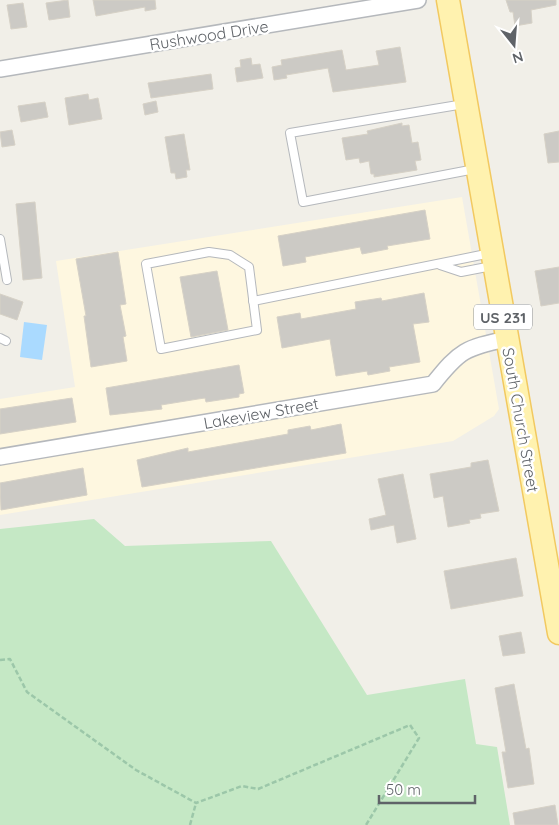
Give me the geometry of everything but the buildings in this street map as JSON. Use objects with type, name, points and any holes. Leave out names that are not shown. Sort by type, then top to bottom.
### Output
[{"type":"main road","name":"South Church Street","points":[[448,0],[559,633]]},
{"type":"street","name":"Rushwood Drive","points":[[0,69],[418,0]]},
{"type":"street","name":"Lakeview Street","points":[[0,457],[433,384],[449,363],[470,347],[507,339]]},
{"type":"lane","points":[[466,104],[290,133],[304,202],[477,168]]},
{"type":"lane","points":[[0,239],[7,280]]},
{"type":"lane","points":[[209,252],[230,255],[249,267],[253,301],[257,330],[160,349],[146,264],[209,252]]},
{"type":"lane","points":[[253,301],[439,264],[493,260]]},
{"type":"lane","points":[[439,264],[461,272],[493,260]]},
{"type":"path","points":[[0,660],[10,659],[27,692],[136,770],[196,803],[242,786],[258,789],[410,725],[419,738],[366,825]]},
{"type":"path","points":[[190,825],[196,803]]},
{"type":"shaded area","points":[[462,197],[499,409],[494,416],[453,441],[0,515],[0,399],[75,387],[56,261]]},
{"type":"green space","points":[[94,519],[125,546],[271,541],[367,695],[465,679],[476,744],[497,747],[510,825],[0,825],[0,529]]},
{"type":"water","points":[[24,322],[47,325],[42,360],[20,357]]}]
